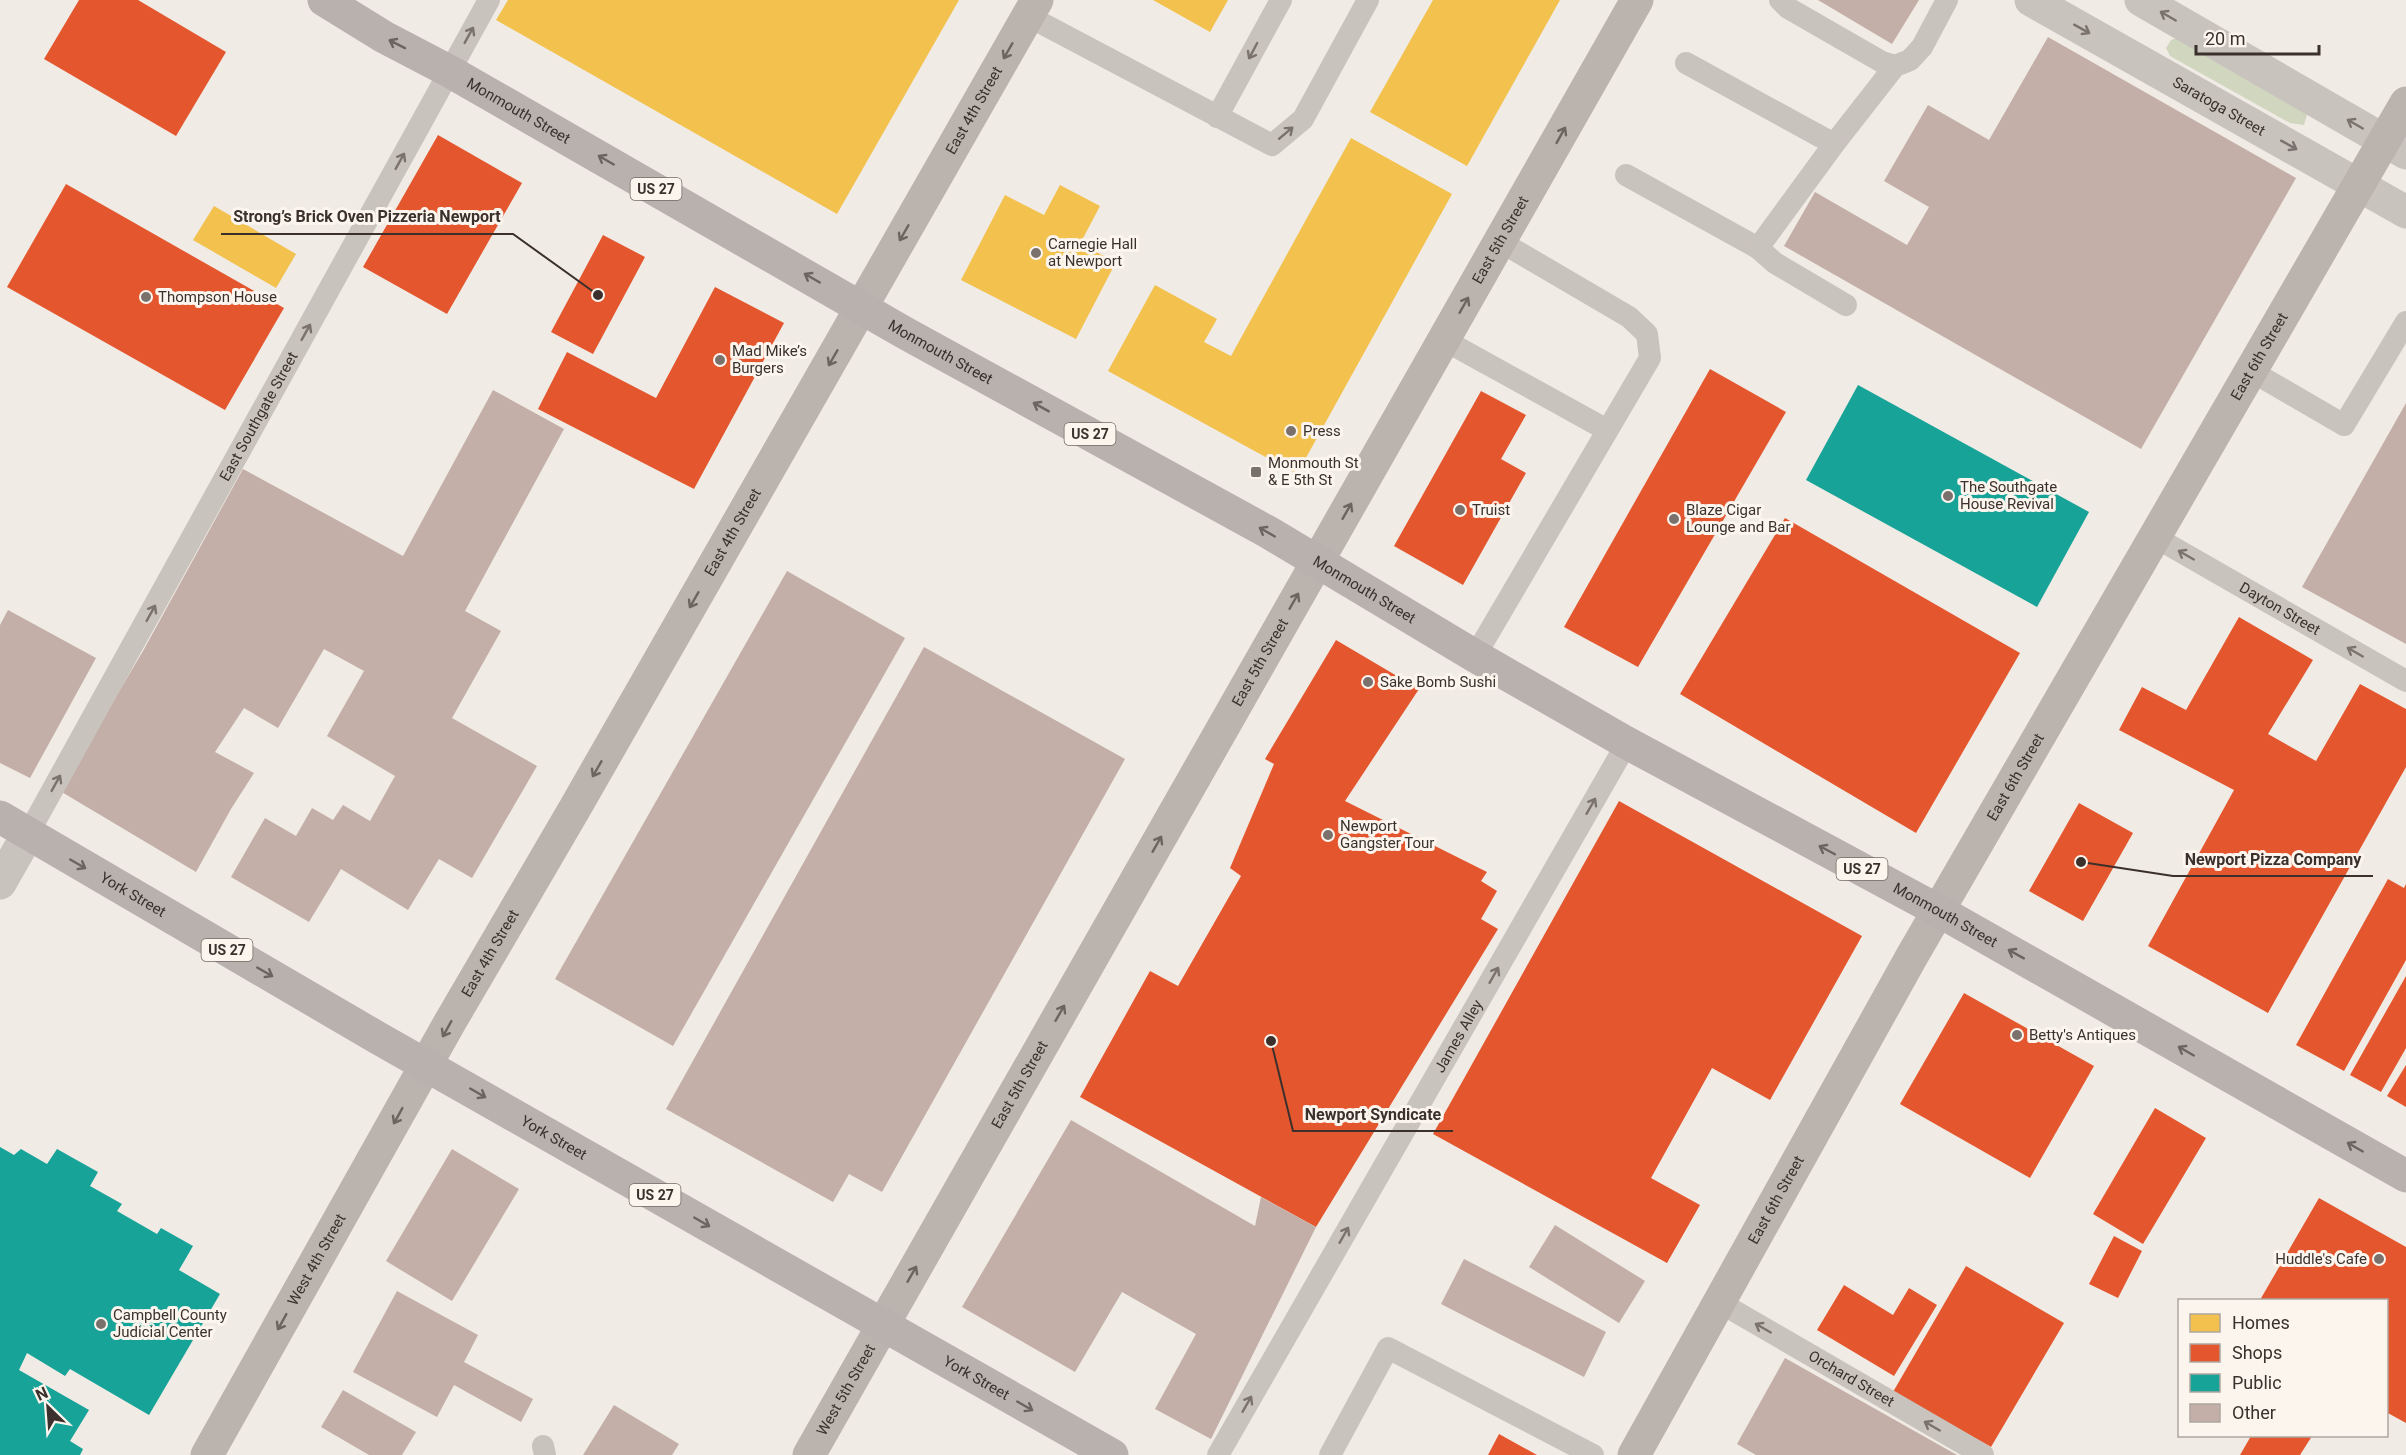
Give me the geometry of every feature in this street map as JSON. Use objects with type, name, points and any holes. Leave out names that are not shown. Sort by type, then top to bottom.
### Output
[{"type":"main road","name":"Monmouth Street","points":[[324,0],[384,37],[449,71],[862,308],[1318,561],[1475,656],[1627,742],[1939,911],[2406,1176]]},
{"type":"main road","name":"York Street","points":[[0,817],[427,1065],[1112,1455]]},
{"type":"street","name":"East 5th Street","points":[[883,1325],[1637,0]]},
{"type":"street","name":"Saratoga Street","points":[[2031,0],[2406,212]]},
{"type":"street","points":[[2142,0],[2395,147]]},
{"type":"street","name":"East 4th Street","points":[[427,1065],[1032,8]]},
{"type":"street","name":"East 6th Street","points":[[1634,1455],[1939,911],[2251,371],[2360,186],[2395,147],[2406,104]]},
{"type":"street","points":[[0,883],[28,834]]},
{"type":"street","name":"West 4th Street","points":[[207,1455],[427,1065]]},
{"type":"street","name":"West 5th Street","points":[[810,1455],[883,1325]]},
{"type":"lane","name":"East Southgate Street","points":[[28,834],[489,0]]},
{"type":"lane","points":[[1217,117],[1281,0]]},
{"type":"lane","points":[[1032,8],[1217,117],[1272,145],[1303,119],[1368,0]]},
{"type":"lane","points":[[1780,0],[1788,8],[1873,57],[1895,66]]},
{"type":"lane","points":[[1758,248],[1834,144],[1895,66],[1910,60],[1922,48],[1947,0]]},
{"type":"lane","points":[[1686,63],[1834,144]]},
{"type":"lane","points":[[1626,175],[1758,248],[1775,263],[1846,305]]},
{"type":"lane","points":[[1475,656],[1650,358],[1647,334],[1629,317],[1501,242]]},
{"type":"lane","points":[[2251,371],[2344,425],[2406,322]]},
{"type":"lane","points":[[1444,340],[1607,430]]},
{"type":"lane","name":"Dayton Street","points":[[2155,537],[2406,681]]},
{"type":"lane","name":"James Alley","points":[[1218,1455],[1627,742]]},
{"type":"lane","name":"Orchard Street","points":[[1719,1302],[1983,1455]]},
{"type":"lane","points":[[1330,1455],[1388,1348],[1593,1455]]},
{"type":"green space","points":[[2176,38],[2302,110],[2307,115],[2304,125],[2290,123],[2170,56],[2166,48],[2171,40]]},
{"type":"building: Homes","points":[[508,0],[959,0],[837,214],[496,20]]},
{"type":"building: Homes","points":[[1153,0],[1228,0],[1210,32]]},
{"type":"building: Homes","points":[[1433,0],[1560,0],[1467,166],[1370,112]]},
{"type":"building: Homes","points":[[1351,138],[1452,194],[1297,474],[1108,371],[1155,285],[1217,319],[1204,342],[1231,356]]},
{"type":"building: Homes","name":"Carnegie Hall at Newport","points":[[1060,185],[1100,206],[1080,244],[1116,262],[1076,339],[961,280],[1005,195],[1044,215]]},
{"type":"building: Homes","points":[[214,206],[296,254],[276,288],[193,240]]},
{"type":"building: Shops","points":[[79,0],[138,0],[226,52],[176,136],[44,59]]},
{"type":"building: Shops","points":[[438,135],[522,183],[447,314],[363,267]]},
{"type":"building: Shops","name":"Thompson House","points":[[66,184],[284,308],[225,410],[7,287]]},
{"type":"building: Shops","points":[[603,235],[645,257],[593,354],[551,332]]},
{"type":"building: Shops","points":[[715,287],[784,323],[694,489],[538,409],[567,352],[656,398]]},
{"type":"building: Shops","name":"Blaze Cigar Lounge and Bar","points":[[1710,369],[1786,412],[1638,667],[1564,627]]},
{"type":"building: Shops","name":"Truist","points":[[1481,391],[1526,415],[1501,459],[1526,473],[1463,585],[1394,546]]},
{"type":"building: Shops","points":[[1785,518],[2020,653],[1916,833],[1680,694]]},
{"type":"building: Shops","points":[[2239,617],[2313,660],[2268,734],[2316,761],[2360,684],[2406,709],[2406,767],[2268,1013],[2148,946],[2234,790],[2119,730],[2142,687],[2186,710]]},
{"type":"building: Shops","points":[[1336,640],[1419,689],[1345,801],[1487,872],[1481,881],[1497,891],[1481,919],[1498,929],[1316,1227],[1080,1097],[1150,971],[1178,986],[1241,876],[1230,868],[1274,764],[1265,759]]},
{"type":"building: Shops","points":[[1619,801],[1862,936],[1770,1100],[1712,1068],[1651,1178],[1700,1205],[1667,1263],[1433,1134]]},
{"type":"building: Shops","points":[[2079,803],[2133,833],[2083,921],[2029,891]]},
{"type":"building: Shops","points":[[2388,879],[2404,888],[2406,884],[2406,960],[2344,1071],[2296,1045]]},
{"type":"building: Shops","points":[[2406,976],[2406,1048],[2381,1092],[2350,1075]]},
{"type":"building: Shops","points":[[1964,993],[2094,1066],[2030,1178],[1900,1104]]},
{"type":"building: Shops","points":[[2406,1065],[2406,1107],[2387,1096]]},
{"type":"building: Shops","points":[[2155,1108],[2206,1138],[2143,1244],[2093,1214]]},
{"type":"building: Shops","points":[[2319,1198],[2406,1247],[2406,1423],[2388,1413],[2388,1299],[2261,1299]]},
{"type":"building: Shops","points":[[2114,1236],[2142,1251],[2118,1298],[2089,1284]]},
{"type":"building: Shops","points":[[1966,1266],[2064,1323],[1991,1447],[1893,1392]]},
{"type":"building: Shops","points":[[1844,1285],[1893,1315],[1909,1288],[1937,1305],[1894,1376],[1817,1330]]},
{"type":"building: Shops","points":[[1499,1434],[1537,1455],[1488,1455]]},
{"type":"building: Shops","points":[[2250,1437],[2311,1437],[2300,1455],[2240,1455]]},
{"type":"building: Public","name":"The Southgate House Revival","points":[[1858,385],[2089,512],[2037,607],[1806,480]]},
{"type":"building: Public","name":"Campbell County Judicial Center","points":[[0,1147],[14,1155],[21,1149],[47,1164],[57,1149],[98,1172],[90,1186],[122,1204],[117,1211],[157,1234],[161,1228],[193,1246],[179,1270],[220,1294],[149,1415],[70,1369],[65,1376],[27,1353],[19,1370],[89,1410],[70,1441],[83,1449],[80,1455],[0,1455]]},
{"type":"building: Other","points":[[1818,0],[1919,0],[1892,44]]},
{"type":"building: Other","points":[[2048,37],[2296,178],[2141,449],[1784,246],[1815,192],[1907,245],[1929,207],[1884,181],[1928,105],[1989,140]]},
{"type":"building: Other","points":[[493,390],[564,429],[465,611],[501,631],[452,718],[537,766],[472,878],[439,859],[408,910],[341,869],[309,922],[231,877],[265,818],[296,836],[312,808],[333,820],[343,805],[370,821],[395,776],[327,736],[364,671],[324,649],[278,728],[244,708],[215,752],[254,773],[196,872],[60,791],[143,651],[243,469],[403,556]]},
{"type":"building: Other","points":[[2406,403],[2406,644],[2302,587]]},
{"type":"building: Other","points":[[787,571],[905,638],[673,1046],[555,979]]},
{"type":"building: Other","points":[[8,610],[96,658],[30,778],[0,763],[0,625]]},
{"type":"building: Other","points":[[924,647],[1125,759],[882,1192],[849,1174],[833,1202],[666,1109]]},
{"type":"building: Other","points":[[1071,1120],[1255,1226],[1261,1197],[1316,1227],[1211,1439],[1155,1409],[1196,1334],[1122,1292],[1075,1372],[962,1307]]},
{"type":"building: Other","points":[[452,1149],[519,1189],[452,1301],[386,1261]]},
{"type":"building: Other","points":[[1555,1225],[1645,1281],[1619,1323],[1529,1267]]},
{"type":"building: Other","points":[[1464,1259],[1606,1332],[1584,1377],[1441,1304]]},
{"type":"building: Other","points":[[397,1291],[478,1335],[464,1362],[533,1399],[521,1422],[454,1385],[437,1417],[353,1372]]},
{"type":"building: Other","points":[[1785,1358],[1957,1455],[1756,1455],[1737,1444]]},
{"type":"building: Other","points":[[343,1390],[416,1432],[402,1455],[369,1455],[321,1427]]},
{"type":"building: Other","points":[[614,1405],[679,1444],[672,1455],[583,1455]]},
{"type":"place","name":"Carnegie Hall at Newport","points":[[1036,253]]},
{"type":"place","name":"Strong’s Brick Oven Pizzeria Newport","points":[[598,295]]},
{"type":"place","name":"Thompson House","points":[[146,297]]},
{"type":"place","name":"Mad Mike’s Burgers","points":[[720,360]]},
{"type":"place","name":"Press","points":[[1291,431]]},
{"type":"place","name":"Monmouth St & E 5th St","points":[[1256,472]]},
{"type":"place","name":"The Southgate House Revival","points":[[1948,496]]},
{"type":"place","name":"Truist","points":[[1460,510]]},
{"type":"place","name":"Blaze Cigar Lounge and Bar","points":[[1674,519]]},
{"type":"place","name":"Sake Bomb Sushi","points":[[1368,682]]},
{"type":"place","name":"Newport Gangster Tour","points":[[1328,835]]},
{"type":"place","name":"Newport Pizza Company","points":[[2081,862]]},
{"type":"place","name":"Betty's Antiques","points":[[2017,1035]]},
{"type":"place","name":"Newport Syndicate","points":[[1271,1041]]},
{"type":"place","name":"Huddle's Cafe","points":[[2379,1259]]},
{"type":"place","name":"Campbell County Judicial Center","points":[[101,1324]]}]
